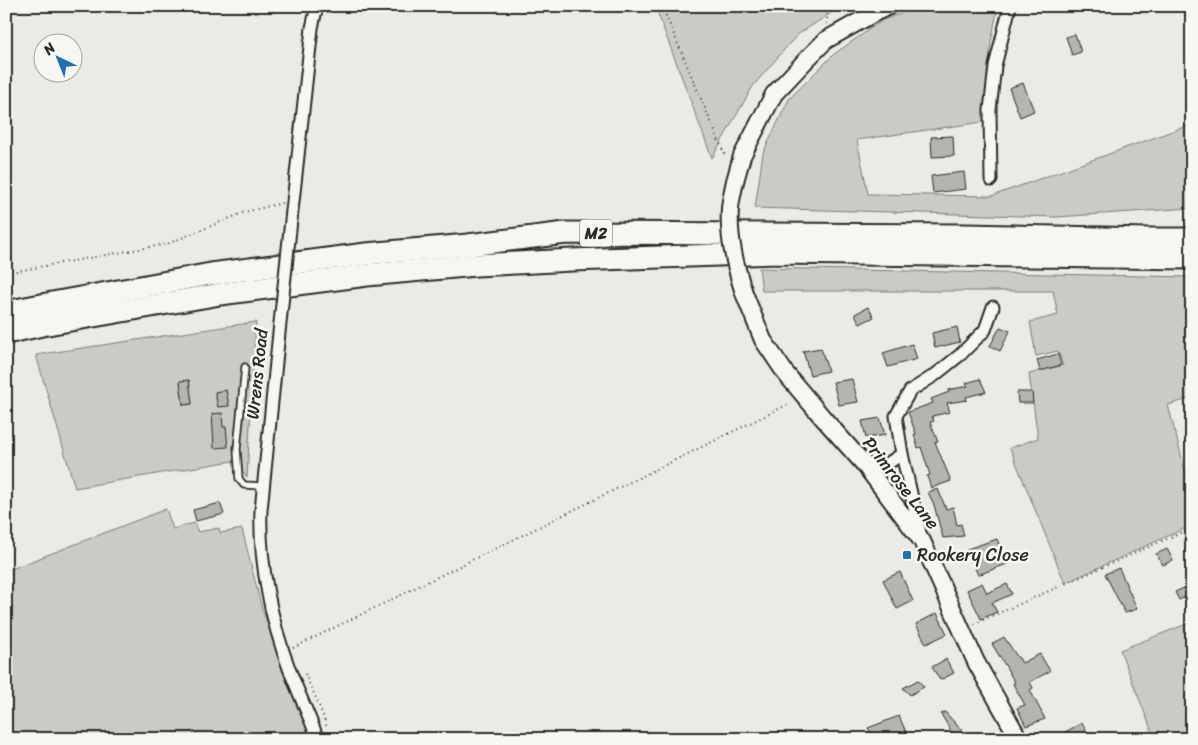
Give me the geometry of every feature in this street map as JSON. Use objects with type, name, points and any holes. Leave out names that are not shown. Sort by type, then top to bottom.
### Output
[{"type":"highway","name":"M2","points":[[6,312],[212,274],[366,254],[468,245],[566,233],[946,235],[1192,239]]},
{"type":"highway","name":"M2","points":[[6,333],[220,294],[367,275],[476,265],[775,253],[1192,258]]},
{"type":"street","name":"Wrens Road","points":[[317,6],[312,28],[292,206],[260,530],[267,590],[284,652],[318,739]]},
{"type":"street","name":"Primrose Lane","points":[[889,6],[826,40],[774,94],[742,156],[735,181],[730,207],[730,234],[735,266],[763,340],[786,374],[864,464],[922,541],[976,662],[1019,739]]},
{"type":"street","points":[[991,180],[990,110],[995,66],[1010,6]]},
{"type":"street","points":[[922,541],[902,454],[896,416],[910,391],[960,356],[985,330],[994,307]]},
{"type":"street","points":[[864,464],[884,466],[902,454]]},
{"type":"lane","points":[[245,367],[237,449],[238,479],[244,485],[263,486]]},
{"type":"path","points":[[662,6],[735,181]]},
{"type":"path","points":[[6,272],[167,244],[245,212],[292,206]]},
{"type":"path","points":[[284,652],[805,397]]},
{"type":"path","points":[[1192,418],[1190,418],[1192,424]]},
{"type":"path","points":[[962,629],[1192,528]]},
{"type":"path","points":[[304,672],[328,730]]},
{"type":"shaded area","points":[[655,6],[842,6],[797,35],[753,86],[712,158]]},
{"type":"shaded area","points":[[921,6],[998,6],[991,42],[983,122],[857,140],[868,194],[992,196],[1192,124],[1192,208],[1056,217],[755,208],[763,153],[789,99],[834,54],[883,20]]},
{"type":"shaded area","points":[[759,268],[1192,277],[1192,398],[1168,405],[1192,497],[1192,525],[1065,583],[1010,448],[1038,438],[1029,374],[1063,365],[1058,351],[1036,356],[1030,322],[1058,315],[1053,291],[762,291]]},
{"type":"shaded area","points":[[256,322],[247,477],[232,461],[75,488],[36,355]],"holes":[[[189,380],[192,404],[183,405],[180,382]],[[226,390],[229,405],[218,407],[215,392]]]},
{"type":"shaded area","points":[[166,509],[173,529],[194,523],[198,532],[219,528],[220,533],[242,529],[262,609],[312,739],[6,739],[6,571]]},
{"type":"shaded area","points":[[1192,622],[1192,739],[1155,739],[1120,650]]},
{"type":"building","points":[[1075,34],[1081,52],[1072,55],[1066,37]]},
{"type":"building","points":[[1023,83],[1034,111],[1020,117],[1009,88]]},
{"type":"building","points":[[953,136],[954,156],[932,157],[931,137]]},
{"type":"building","points":[[964,172],[966,189],[933,193],[931,176]]},
{"type":"building","points":[[868,307],[874,317],[860,324],[855,314]]},
{"type":"building","points":[[957,327],[960,342],[935,348],[932,333]]},
{"type":"building","points":[[1000,327],[1010,331],[1000,351],[990,346]]},
{"type":"building","points":[[912,344],[917,359],[888,367],[883,353]]},
{"type":"building","points":[[821,348],[828,371],[810,375],[803,351]]},
{"type":"building","points":[[1058,354],[1061,365],[1040,371],[1037,360]]},
{"type":"building","points":[[852,379],[858,402],[839,405],[833,382]]},
{"type":"building","points":[[980,379],[986,392],[966,397],[967,400],[947,403],[950,412],[932,416],[934,421],[930,422],[938,442],[935,442],[951,481],[931,488],[927,476],[930,475],[921,447],[918,448],[914,435],[916,434],[908,412],[933,403],[931,399],[949,392],[948,390],[968,386],[966,383]]},
{"type":"building","points":[[189,380],[192,404],[183,405],[180,381]]},
{"type":"building","points":[[226,390],[229,406],[218,407],[215,392]]},
{"type":"building","points":[[1017,392],[1032,392],[1033,403],[1018,403]]},
{"type":"building","points":[[222,413],[223,427],[226,427],[228,447],[214,448],[212,414]]},
{"type":"building","points":[[880,418],[885,435],[866,438],[862,421]]},
{"type":"building","points":[[938,489],[946,509],[953,507],[957,525],[961,524],[964,536],[943,538],[934,505],[928,492]]},
{"type":"building","points":[[220,503],[224,514],[196,521],[193,510]]},
{"type":"building","points":[[997,539],[1007,564],[978,575],[967,549]]},
{"type":"building","points":[[1167,549],[1173,560],[1163,565],[1156,554]]},
{"type":"building","points":[[1119,568],[1137,609],[1125,613],[1105,574]]},
{"type":"building","points":[[900,572],[913,601],[897,609],[883,580]]},
{"type":"building","points":[[982,583],[987,593],[1007,584],[1012,594],[992,603],[997,612],[981,619],[967,590]]},
{"type":"building","points":[[1186,587],[1190,595],[1179,600],[1175,592]]},
{"type":"building","points":[[937,613],[947,634],[926,644],[916,624]]},
{"type":"building","points":[[1004,637],[1022,663],[1040,654],[1050,671],[1030,682],[1033,688],[1030,690],[1045,719],[1026,726],[1017,708],[1025,705],[1013,684],[1015,683],[992,644]]},
{"type":"building","points":[[946,659],[954,673],[940,680],[932,667]]},
{"type":"building","points":[[918,680],[924,687],[910,695],[903,688]]},
{"type":"building","points":[[945,712],[964,733],[955,738],[941,714]]},
{"type":"building","points":[[899,716],[909,739],[874,739],[868,728]]},
{"type":"building","points":[[1082,723],[1088,734],[1079,739],[1052,739]]},
{"type":"place","name":"Rookery Close","points":[[907,555]]}]
